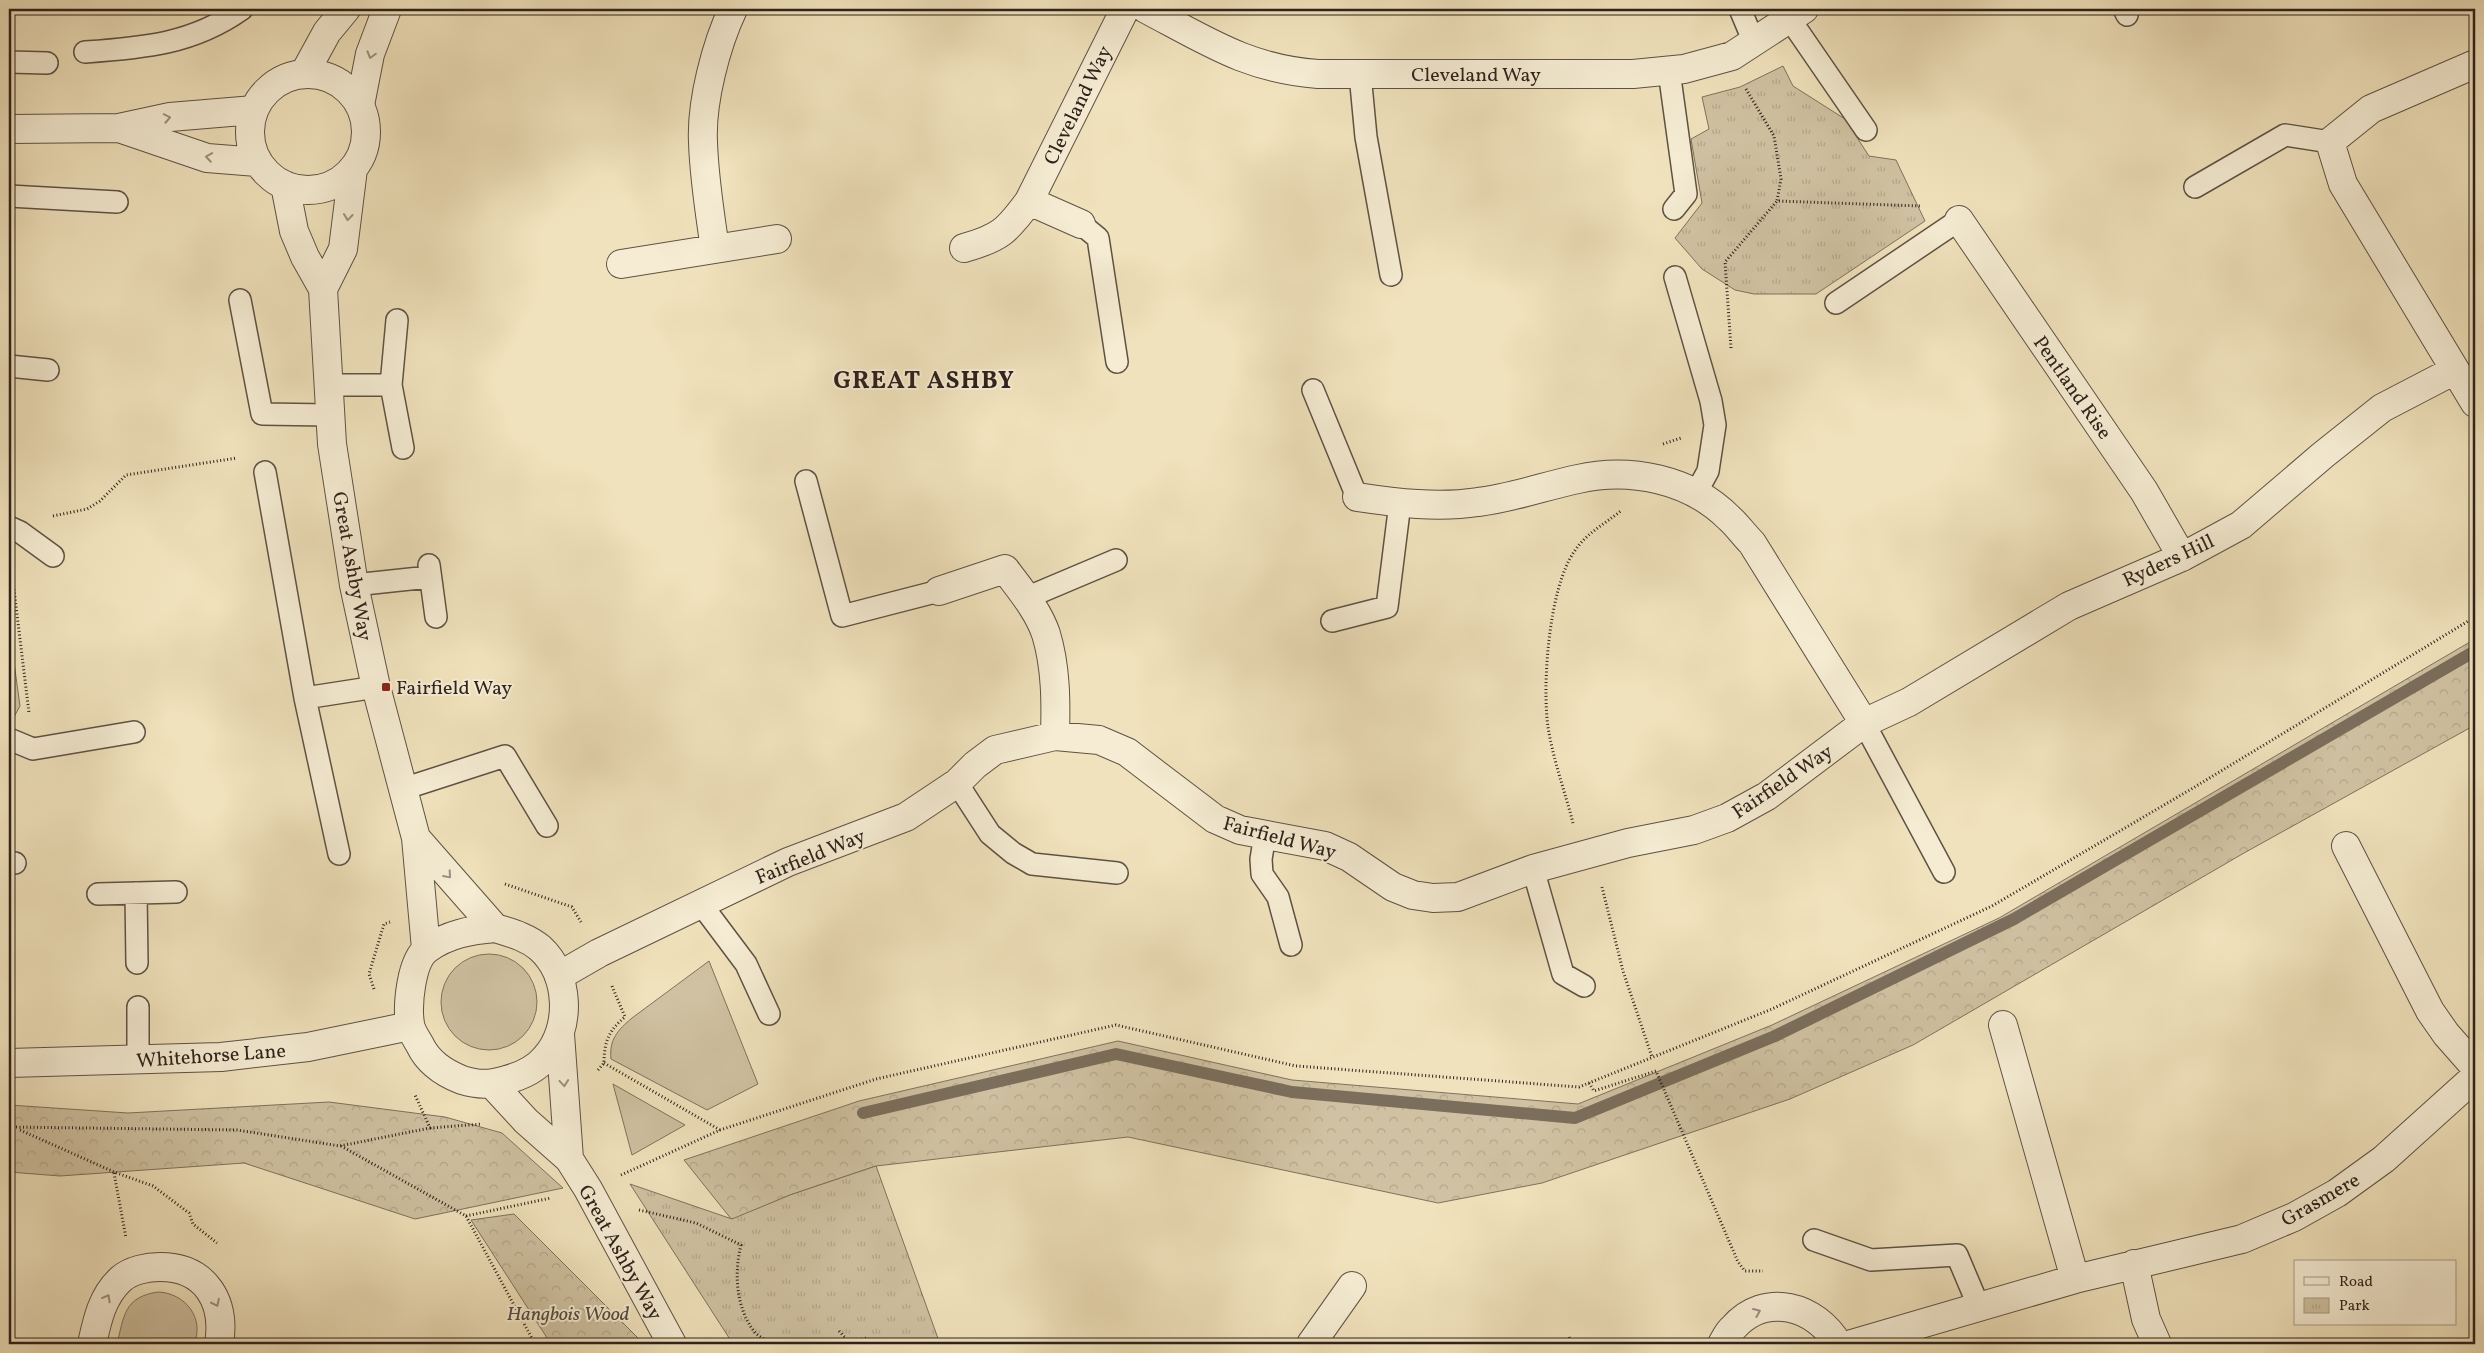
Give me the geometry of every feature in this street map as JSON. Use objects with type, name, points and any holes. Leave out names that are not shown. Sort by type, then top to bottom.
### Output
[{"type":"street","points":[[304,74],[327,32],[346,9]]},
{"type":"street","points":[[360,105],[348,89],[324,74],[291,76],[270,87],[254,110],[250,137],[258,162],[268,174],[285,186],[302,190],[322,188],[341,180],[353,169],[360,159],[366,140],[360,105],[370,54],[387,9]]},
{"type":"street","points":[[715,249],[702,140],[710,79],[719,39],[733,9]]},
{"type":"street","name":"Cleveland Way","points":[[964,248],[999,235],[1010,227],[1029,201],[1125,9]]},
{"type":"street","name":"Cleveland Way","points":[[1146,9],[1224,50],[1263,66],[1290,72],[1360,74],[1633,74],[1684,69],[1732,56],[1797,13]]},
{"type":"street","points":[[2475,64],[2371,109],[2330,142],[2343,184],[2475,403]]},
{"type":"street","points":[[9,129],[119,128],[170,117],[254,110]]},
{"type":"street","points":[[119,128],[207,158],[258,162]]},
{"type":"street","points":[[323,289],[343,249],[353,169]]},
{"type":"street","name":"Great Ashby Way","points":[[285,186],[294,231],[305,257],[323,289],[332,444],[354,585],[376,686],[416,838],[426,949]]},
{"type":"street","points":[[1029,201],[1081,224]]},
{"type":"street","name":"Pentland Rise","points":[[1959,220],[2144,491],[2182,557]]},
{"type":"street","points":[[621,264],[777,239]]},
{"type":"street","name":"Ryders Hill","points":[[1864,723],[1909,702],[2069,606],[2182,557],[2241,525],[2323,455],[2382,408],[2454,370]]},
{"type":"street","points":[[1357,497],[1400,503],[1452,505],[1480,502],[1578,478],[1610,473],[1636,474],[1655,478],[1696,493],[1730,518],[1752,543],[1864,723]]},
{"type":"street","points":[[939,591],[1005,569],[1026,598],[1045,632],[1056,689],[1056,736]]},
{"type":"street","name":"Fairfield Way","points":[[559,976],[599,953],[788,862],[906,817],[957,783],[975,764],[995,750],[1056,736],[1098,740],[1127,752],[1214,819],[1240,830],[1325,846],[1349,857],[1393,887],[1414,895],[1434,898],[1458,897],[1534,869],[1635,841],[1694,830],[1727,818],[1767,796],[1864,723]]},
{"type":"street","name":"Great Ashby Way","points":[[416,838],[495,928]]},
{"type":"street","points":[[2346,846],[2430,1011],[2446,1034],[2475,1067]]},
{"type":"street","name":"Great Ashby Way","points":[[560,1034],[546,1058],[524,1075],[492,1084],[471,1083],[448,1075],[399,1028],[418,963],[426,949],[466,930],[495,928],[518,934],[540,949],[559,976],[565,1003],[560,1034],[569,1159]]},
{"type":"street","points":[[2003,1025],[2075,1279]]},
{"type":"street","name":"Whitehorse Lane","points":[[9,1063],[221,1058],[308,1048],[399,1028]]},
{"type":"street","name":"Grasmere","points":[[1852,1344],[2075,1279],[2242,1239],[2294,1217],[2337,1193],[2384,1159],[2475,1077]]},
{"type":"street","name":"Great Ashby Way","points":[[492,1084],[526,1121],[569,1159],[588,1189],[672,1344]]},
{"type":"street","points":[[2134,1264],[2146,1319],[2157,1344]]},
{"type":"street","points":[[92,1344],[100,1310],[109,1292],[121,1278],[150,1267],[189,1270],[205,1285],[219,1306],[222,1326],[219,1344]]},
{"type":"street","points":[[1311,1344],[1352,1286]]},
{"type":"street","points":[[1722,1344],[1733,1327],[1755,1311],[1776,1306],[1806,1311],[1829,1329],[1838,1344]]},
{"type":"lane","points":[[84,52],[144,48],[175,41],[206,31],[242,9]]},
{"type":"lane","points":[[1740,9],[1754,40]]},
{"type":"lane","points":[[1797,13],[1866,130]]},
{"type":"lane","points":[[9,62],[47,62]]},
{"type":"lane","points":[[1669,71],[1686,194],[1674,209]]},
{"type":"lane","points":[[1360,74],[1366,137],[1391,276]]},
{"type":"lane","points":[[2195,187],[2285,135],[2330,142]]},
{"type":"lane","points":[[9,196],[117,202]]},
{"type":"lane","points":[[1836,303],[1959,220]]},
{"type":"lane","points":[[1081,224],[1098,238],[1117,362]]},
{"type":"lane","points":[[1675,277],[1711,401],[1715,424],[1708,471],[1696,493]]},
{"type":"lane","points":[[240,300],[262,414],[329,415]]},
{"type":"lane","points":[[397,320],[391,385],[403,448]]},
{"type":"lane","points":[[9,366],[48,370]]},
{"type":"lane","points":[[329,385],[391,385]]},
{"type":"lane","points":[[1313,390],[1357,497]]},
{"type":"lane","points":[[266,472],[305,698],[339,854]]},
{"type":"lane","points":[[806,481],[842,616],[939,591]]},
{"type":"lane","points":[[1332,621],[1387,607],[1400,503]]},
{"type":"lane","points":[[14,529],[53,556]]},
{"type":"lane","points":[[1026,598],[1116,560]]},
{"type":"lane","points":[[354,585],[429,571],[436,616]]},
{"type":"lane","points":[[305,698],[376,686]]},
{"type":"lane","points":[[1864,723],[1944,872]]},
{"type":"lane","points":[[9,739],[33,750],[134,732]]},
{"type":"lane","points":[[403,789],[505,756],[547,826]]},
{"type":"lane","points":[[957,783],[990,834],[1012,853],[1032,864],[1117,873]]},
{"type":"lane","points":[[1265,835],[1261,859],[1262,874],[1278,897],[1291,945]]},
{"type":"lane","points":[[1534,869],[1563,974],[1584,986]]},
{"type":"lane","points":[[98,894],[176,892]]},
{"type":"lane","points":[[136,893],[137,963]]},
{"type":"lane","points":[[701,904],[746,964],[769,1014]]},
{"type":"lane","points":[[138,1008],[138,1061]]},
{"type":"lane","points":[[1814,1240],[1871,1260],[1957,1255],[1978,1307]]},
{"type":"path","points":[[1732,56],[1743,85],[1774,136],[1780,179],[1777,201],[1919,206],[1959,220]]},
{"type":"path","points":[[33,750],[10,549],[14,529],[36,519],[87,508],[100,502],[126,475],[243,457]]},
{"type":"path","points":[[1636,474],[1630,495],[1621,510],[1590,533],[1575,550],[1564,567],[1556,593],[1546,682],[1548,728],[1574,828],[1594,853],[1623,971],[1652,1057]]},
{"type":"path","points":[[459,888],[488,878],[572,907],[599,953],[625,1017],[608,1035],[604,1047],[604,1063],[566,1107]]},
{"type":"path","points":[[399,1028],[369,974],[384,924],[422,911]]},
{"type":"path","points":[[604,1063],[720,1130]]},
{"type":"path","points":[[1589,1083],[1594,1091],[1656,1071],[1738,1262],[1745,1271],[1764,1271]]},
{"type":"path","points":[[415,1093],[430,1128]]},
{"type":"path","points":[[9,1127],[237,1130],[340,1146],[430,1128],[526,1121]]},
{"type":"path","points":[[17,1128],[114,1172],[153,1186],[172,1198],[189,1213],[194,1224],[217,1243]]},
{"type":"path","points":[[340,1146],[466,1216],[535,1344]]},
{"type":"path","points":[[114,1172],[124,1214],[130,1273]]},
{"type":"path","points":[[466,1216],[588,1189]]},
{"type":"path","points":[[632,1208],[696,1223],[741,1245],[736,1265],[739,1299],[753,1332],[776,1344]]},
{"type":"path","points":[[839,1331],[852,1344],[864,1338],[882,1344]]},
{"type":"path","points":[[1569,1337],[1572,1344]]},
{"type":"green space","points":[[1783,66],[1793,86],[1845,119],[1869,156],[1896,160],[1925,221],[1816,294],[1754,294],[1735,290],[1702,269],[1675,238],[1702,203],[1691,139],[1709,129],[1702,97],[1740,87]]},
{"type":"green space","points":[[9,626],[20,706],[9,726]]},
{"type":"green space","points":[[2475,639],[2475,725],[2244,853],[1913,1045],[1790,1099],[1542,1183],[1438,1203],[1128,1137],[876,1166],[790,1195],[732,1220],[684,1160],[859,1101],[1118,1041],[1292,1080],[1578,1104],[1772,1025],[1999,918]]},
{"type":"green space","points":[[489,954],[507,958],[523,968],[533,984],[537,1002],[533,1020],[523,1036],[507,1046],[489,1050],[471,1046],[455,1036],[445,1020],[441,1002],[445,984],[455,968],[471,958]]},
{"type":"green space","points":[[709,961],[758,1084],[707,1110],[611,1059],[611,1046],[615,1036],[627,1022]]},
{"type":"green space","points":[[613,1084],[685,1125],[632,1155]]},
{"type":"green space","points":[[329,1102],[445,1117],[502,1133],[563,1188],[415,1219],[244,1163],[60,1176],[9,1172],[9,1105],[128,1113]]},
{"type":"green space","points":[[876,1166],[940,1344],[733,1344],[630,1184],[732,1219],[790,1195]]},
{"type":"green space","name":"Hangbois Wood","points":[[514,1214],[642,1344],[551,1344],[471,1220]]},
{"type":"green space","points":[[158,1292],[168,1293],[177,1297],[184,1302],[195,1316],[197,1334],[194,1344],[117,1344],[127,1309],[138,1298]]},
{"type":"waterway","points":[[863,1113],[1116,1054],[1292,1092],[1575,1118],[1775,1036],[2014,919],[2475,651]]},
{"type":"place","name":"Fairfield Way","points":[[386,687]]},
{"type":"district","name":"GREAT ASHBY","points":[[924,379]]}]
